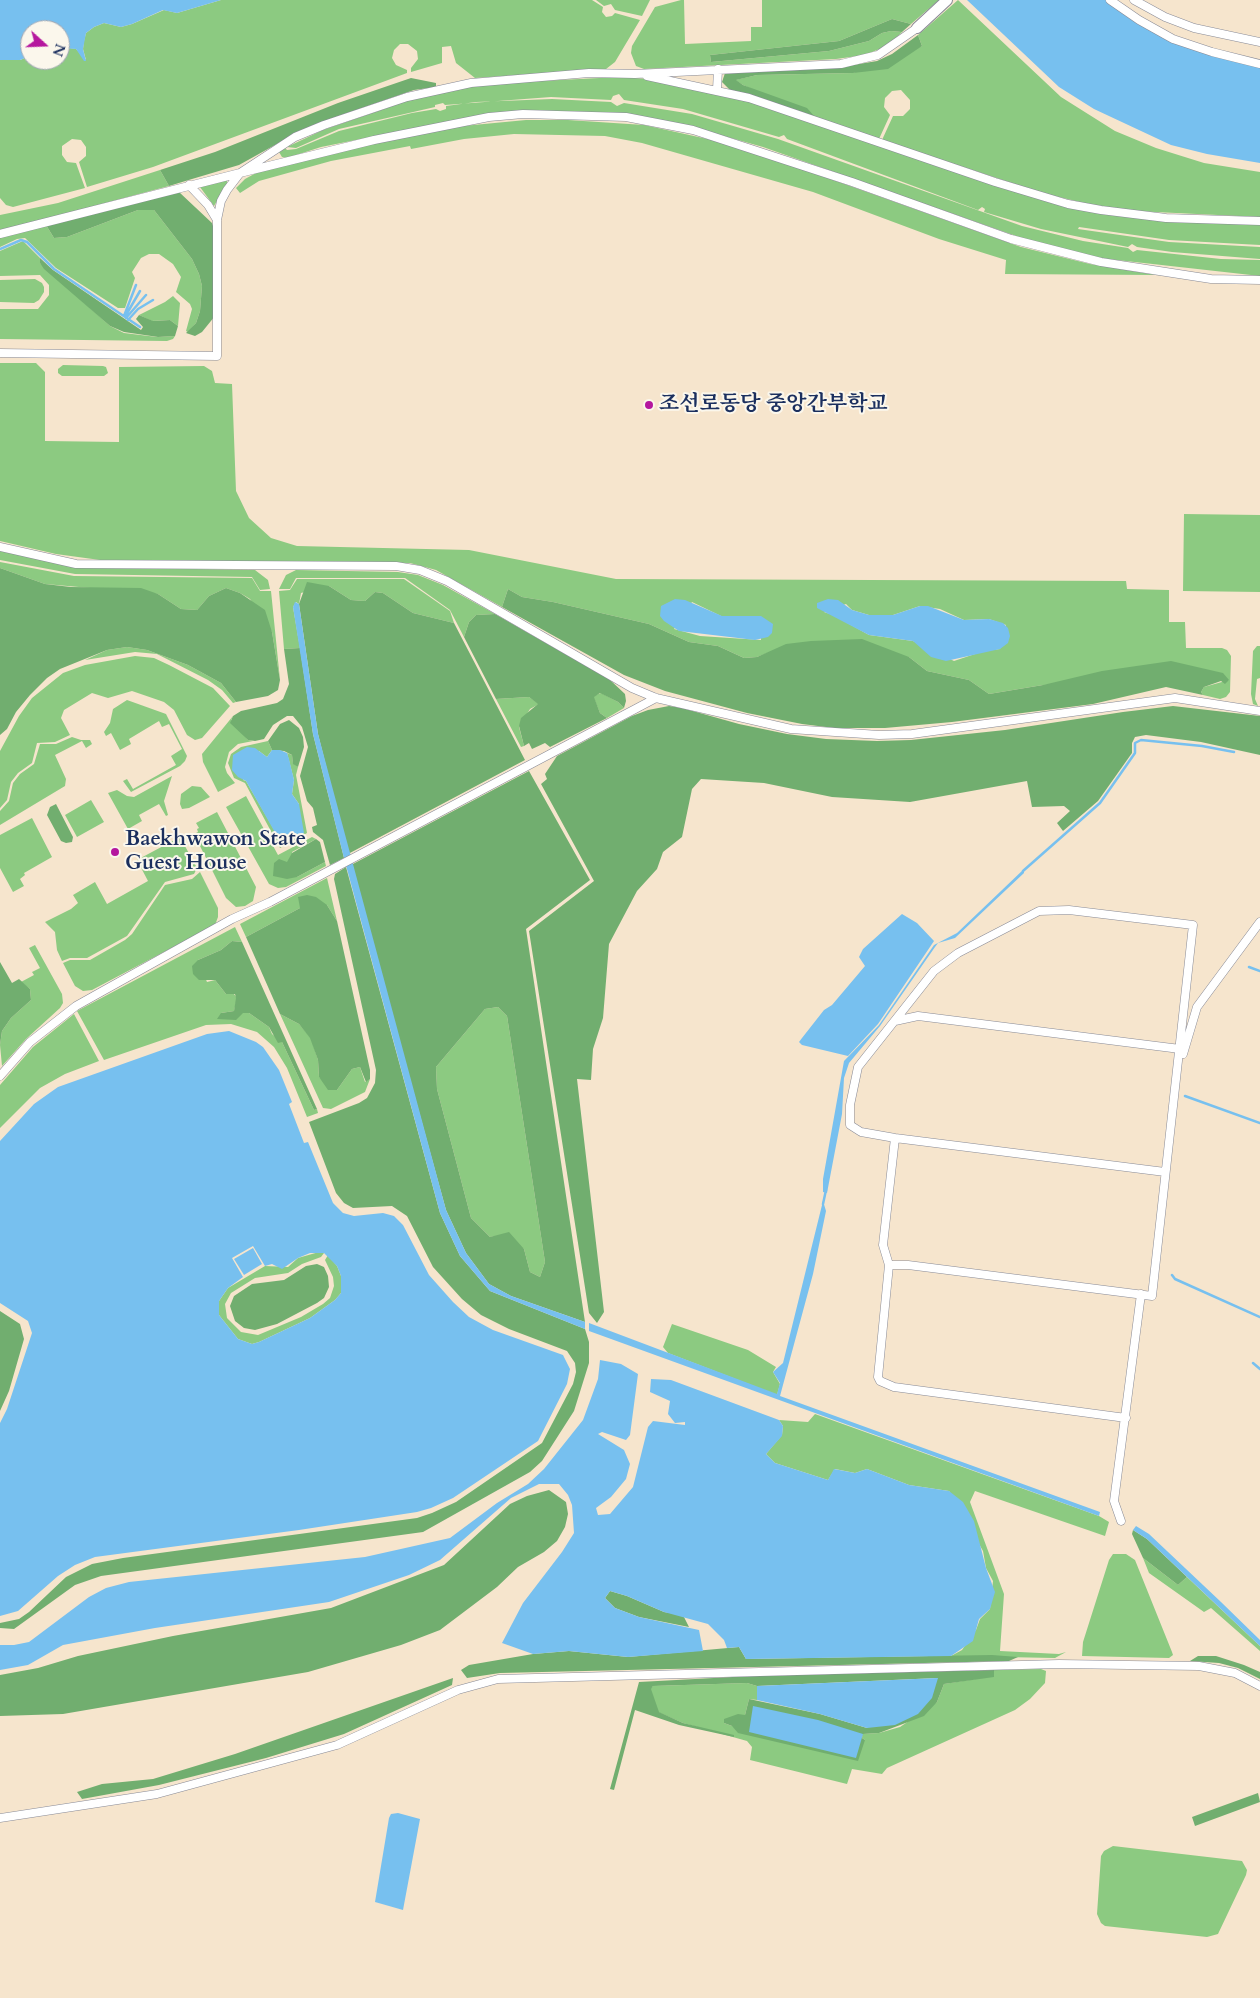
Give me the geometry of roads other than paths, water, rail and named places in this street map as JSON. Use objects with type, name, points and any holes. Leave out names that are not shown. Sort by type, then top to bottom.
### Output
[{"type":"street","points":[[0,353],[217,356],[217,220],[221,201],[226,190],[240,173],[307,132],[407,97],[471,83],[589,73],[635,74],[858,62],[888,51],[917,28],[947,0]]},
{"type":"street","points":[[1110,0],[1139,20],[1173,39],[1212,52],[1260,64]]},
{"type":"street","points":[[1134,0],[1165,17],[1194,28],[1260,42]]},
{"type":"street","points":[[717,90],[718,69]]},
{"type":"street","points":[[635,74],[717,90],[758,101],[996,182],[1068,204],[1166,218],[1260,221]]},
{"type":"street","points":[[0,234],[374,140],[489,117],[548,114],[626,117],[693,130],[745,145],[1011,239],[1102,262],[1211,279],[1260,280]]},
{"type":"street","points":[[189,185],[208,205],[217,220]]},
{"type":"street","points":[[0,547],[76,564],[396,566],[420,570],[447,581],[610,676],[656,698],[791,729],[879,735],[912,734],[1175,698],[1260,711]]},
{"type":"street","points":[[0,1076],[30,1042],[76,1006],[232,920],[656,698]]},
{"type":"street","points":[[888,1265],[908,1265],[1152,1296],[1193,925],[1069,910],[1038,911],[948,959],[934,971],[858,1067],[849,1116],[850,1125],[856,1130],[894,1138],[1165,1172]]},
{"type":"street","points":[[1177,1073],[1197,1007],[1260,922]]},
{"type":"street","points":[[895,1021],[918,1016],[1180,1049]]},
{"type":"street","points":[[894,1138],[883,1245],[888,1265],[878,1377],[880,1381],[894,1387],[1126,1418]]},
{"type":"street","points":[[1121,1521],[1114,1501],[1141,1294]]},
{"type":"street","points":[[0,1818],[157,1794],[321,1750],[458,1690],[498,1679],[1059,1664],[1199,1666],[1235,1673],[1260,1686]]},
{"type":"water","points":[[0,0],[221,0],[177,13],[163,10],[121,27],[104,23],[94,27],[86,33],[83,49],[86,61],[84,61],[76,49],[70,49],[70,20],[20,20],[20,60],[0,60]]},
{"type":"water","points":[[967,0],[1107,0],[1166,38],[1260,65],[1260,163],[1207,154],[1171,145],[1094,109],[1059,87]]},
{"type":"water","points":[[675,599],[685,600],[722,616],[761,616],[773,624],[772,633],[768,637],[755,640],[679,631],[660,616],[661,606]]},
{"type":"water","points":[[828,599],[838,600],[852,610],[869,615],[893,615],[920,606],[928,606],[964,620],[989,619],[1003,623],[1008,628],[1010,636],[1008,643],[1000,649],[946,661],[931,657],[913,641],[869,635],[817,608],[817,603]]},
{"type":"water","points":[[295,602],[299,604],[318,734],[446,1210],[466,1253],[489,1284],[511,1296],[585,1322],[585,1329],[490,1291],[460,1256],[440,1213],[344,858],[313,734],[293,607]]},
{"type":"water","points":[[247,747],[255,748],[267,757],[272,750],[280,750],[287,753],[294,780],[292,794],[299,804],[304,833],[282,845],[246,781],[238,777],[232,770],[233,755]]},
{"type":"water","points":[[1024,869],[1024,873],[955,938],[938,943],[880,1026],[849,1063],[844,1078],[842,1114],[827,1193],[823,1192],[823,1179],[844,1061],[879,1025],[934,945],[957,933]]},
{"type":"water","points":[[902,914],[917,923],[934,941],[878,1024],[848,1056],[802,1045],[799,1042],[824,1010],[832,1005],[865,966],[859,957],[863,949]]},
{"type":"water","points":[[229,1031],[256,1042],[263,1047],[279,1070],[292,1102],[289,1104],[304,1143],[308,1142],[333,1203],[343,1213],[354,1216],[383,1213],[394,1216],[403,1225],[429,1275],[453,1302],[469,1317],[493,1330],[563,1355],[570,1369],[567,1384],[538,1441],[453,1498],[431,1508],[417,1512],[299,1530],[95,1557],[75,1565],[58,1576],[18,1611],[0,1616],[0,1423],[7,1409],[32,1333],[28,1321],[0,1303],[0,1141],[34,1104],[58,1087],[207,1034]],"holes":[[[253,1246],[265,1266],[272,1264],[282,1269],[298,1258],[310,1253],[324,1253],[337,1266],[341,1276],[341,1293],[335,1300],[310,1318],[252,1344],[238,1339],[219,1315],[219,1301],[228,1288],[243,1277],[232,1258]]]},
{"type":"water","points":[[823,1201],[826,1211],[813,1274],[780,1396],[1100,1512],[1099,1516],[589,1331],[589,1323],[777,1394],[780,1383],[773,1372],[783,1363]]},
{"type":"water","points":[[253,1248],[262,1264],[244,1275],[234,1259]]},
{"type":"water","points":[[600,1360],[621,1364],[638,1374],[630,1435],[626,1440],[602,1432],[598,1434],[624,1450],[630,1464],[626,1479],[611,1497],[596,1508],[598,1515],[610,1514],[633,1487],[648,1427],[653,1421],[685,1425],[685,1422],[675,1423],[668,1414],[670,1401],[650,1392],[651,1379],[671,1380],[779,1420],[783,1426],[782,1436],[766,1454],[775,1463],[828,1480],[834,1469],[855,1473],[867,1469],[909,1485],[949,1491],[963,1502],[974,1521],[986,1568],[995,1592],[990,1609],[979,1619],[973,1641],[951,1656],[746,1659],[739,1647],[727,1648],[724,1640],[708,1624],[664,1612],[627,1596],[610,1591],[605,1598],[615,1608],[639,1617],[699,1630],[703,1651],[628,1657],[569,1651],[533,1654],[502,1643],[523,1603],[574,1533],[572,1505],[568,1495],[559,1484],[539,1484],[511,1498],[440,1560],[409,1575],[329,1602],[155,1628],[63,1645],[28,1665],[0,1670],[0,1645],[29,1642],[89,1597],[106,1588],[129,1582],[365,1557],[450,1538],[497,1503],[528,1484],[544,1469],[583,1420],[598,1379]]},
{"type":"water","points":[[1136,1526],[1149,1534],[1221,1602],[1260,1640],[1260,1646],[1147,1539],[1133,1530]]},
{"type":"water","points":[[938,1678],[932,1698],[918,1714],[895,1725],[867,1728],[820,1714],[757,1700],[757,1686]]},
{"type":"water","points":[[753,1706],[818,1720],[863,1734],[856,1758],[749,1732]]},
{"type":"water","points":[[398,1813],[420,1819],[403,1910],[375,1902],[389,1818],[391,1814]]},
{"type":"waterway","points":[[0,249],[21,240],[27,242],[54,269],[140,327]]},
{"type":"waterway","points":[[124,316],[136,285]]},
{"type":"waterway","points":[[126,315],[140,291]]},
{"type":"waterway","points":[[126,318],[146,295]]},
{"type":"waterway","points":[[128,320],[138,309],[153,300]]},
{"type":"waterway","points":[[1023,871],[1100,803],[1135,753],[1135,743],[1141,740],[1202,746],[1234,752]]},
{"type":"waterway","points":[[1249,967],[1260,971]]},
{"type":"waterway","points":[[1185,1096],[1260,1123]]},
{"type":"waterway","points":[[823,1204],[826,1190]]},
{"type":"waterway","points":[[1172,1275],[1175,1279],[1260,1317]]},
{"type":"waterway","points":[[1253,1363],[1260,1369]]},
{"type":"place","name":"조선로동당 중앙간부학교","points":[[649,405]]},
{"type":"place","name":"Baekhwawon State Guest House","points":[[115,852]]}]
